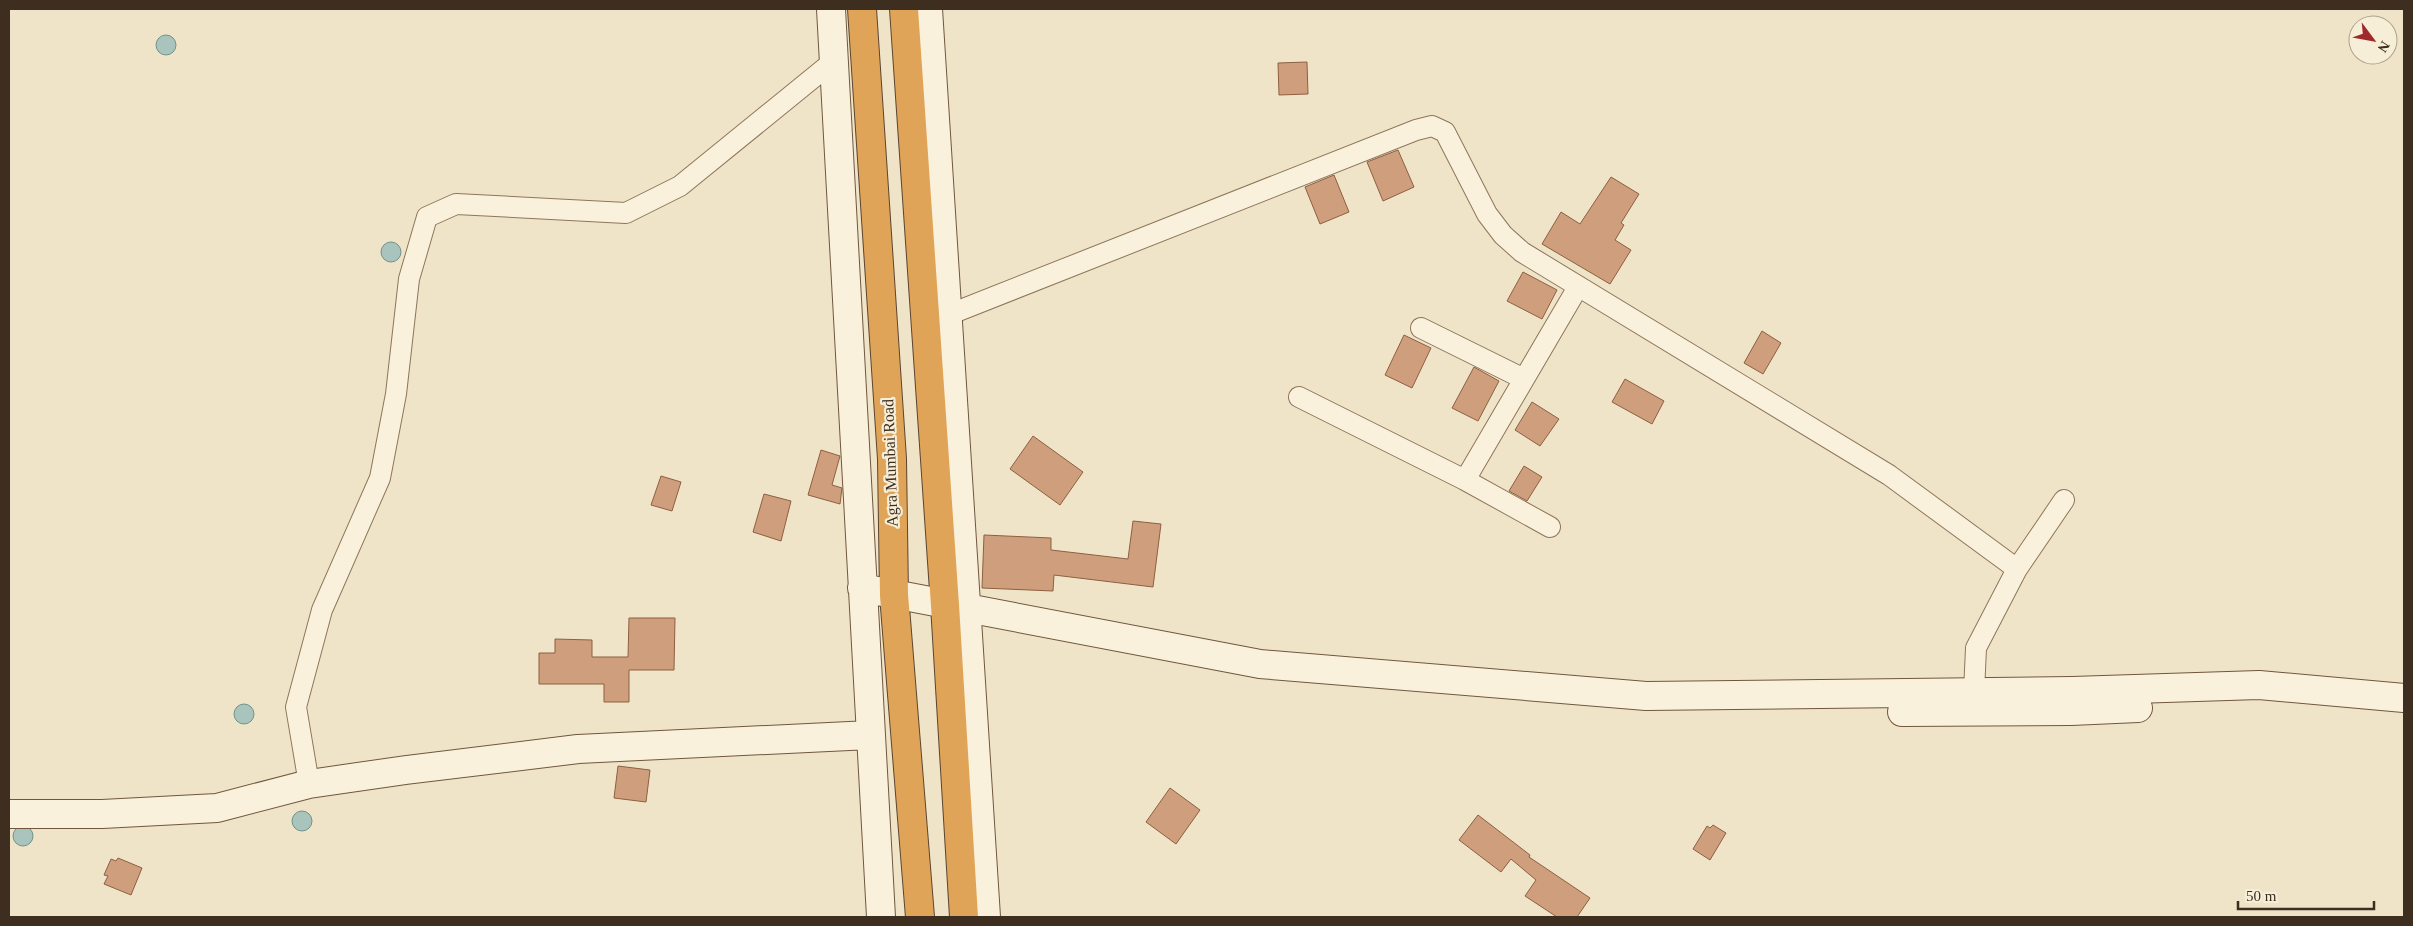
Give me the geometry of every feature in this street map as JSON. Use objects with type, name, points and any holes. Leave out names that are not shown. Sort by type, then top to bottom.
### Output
[{"type":"highway","name":"Agra Mumbai Road","points":[[862,9],[892,459],[894,604],[920,917]]},
{"type":"highway","points":[[904,9],[957,616],[964,917]]},
{"type":"main road","points":[[831,9],[881,917]]},
{"type":"main road","points":[[928,9],[948,315],[957,616],[986,917]]},
{"type":"main road","points":[[863,598],[1254,678],[1640,714],[2071,711],[2258,702],[2404,715]]},
{"type":"main road","points":[[957,616],[1260,664],[1646,696],[1974,692],[2259,685],[2404,698]]},
{"type":"main road","points":[[9,814],[102,814],[217,808],[309,784],[578,749],[870,735]]},
{"type":"street","points":[[309,784],[296,707],[322,610],[380,478],[396,394],[409,279],[427,217],[456,204],[626,213],[680,186],[835,60]]},
{"type":"street","points":[[948,315],[1290,178],[1416,130],[1432,126],[1445,132],[1488,214],[1503,235],[1522,252],[1889,475],[2017,569]]},
{"type":"street","points":[[1465,480],[1578,287]]},
{"type":"street","points":[[1421,328],[1524,379]]},
{"type":"street","points":[[1299,397],[1465,480],[1550,527]]},
{"type":"street","points":[[1974,692],[1976,648],[2017,569],[2064,500]]},
{"type":"water","points":[[162,35],[170,35],[176,41],[176,49],[170,55],[162,55],[156,49],[156,41]]},
{"type":"water","points":[[387,242],[395,242],[401,248],[401,256],[395,262],[387,262],[381,256],[381,248]]},
{"type":"water","points":[[240,704],[248,704],[254,710],[254,718],[248,724],[240,724],[234,718],[234,710]]},
{"type":"water","points":[[298,811],[306,811],[312,817],[312,825],[306,831],[298,831],[292,825],[292,817]]},
{"type":"water","points":[[23,826],[30,829],[33,836],[30,843],[23,846],[16,843],[13,836],[16,829]]},
{"type":"building","points":[[1307,62],[1308,94],[1279,95],[1278,63]]},
{"type":"building","points":[[1398,150],[1414,187],[1383,201],[1367,162]]},
{"type":"building","points":[[1334,175],[1349,212],[1320,224],[1305,187]]},
{"type":"building","points":[[1611,177],[1639,194],[1621,223],[1624,225],[1615,240],[1631,250],[1610,284],[1542,244],[1561,212],[1580,224]]},
{"type":"building","points":[[1523,272],[1557,290],[1542,319],[1507,301]]},
{"type":"building","points":[[1762,331],[1781,343],[1763,374],[1744,363]]},
{"type":"building","points":[[1404,335],[1431,348],[1412,388],[1385,375]]},
{"type":"building","points":[[1474,367],[1499,381],[1478,421],[1452,408]]},
{"type":"building","points":[[1625,379],[1664,401],[1652,424],[1612,402]]},
{"type":"building","points":[[1532,402],[1559,419],[1540,446],[1515,430]]},
{"type":"building","points":[[1033,436],[1083,472],[1060,505],[1010,469]]},
{"type":"building","points":[[821,450],[840,456],[832,485],[842,488],[840,504],[808,495]]},
{"type":"building","points":[[1524,466],[1542,477],[1527,501],[1509,491]]},
{"type":"building","points":[[661,476],[681,482],[672,511],[651,505]]},
{"type":"building","points":[[764,494],[791,501],[781,541],[753,532]]},
{"type":"building","points":[[1133,521],[1161,524],[1153,587],[1054,575],[1053,591],[982,588],[984,535],[1051,538],[1051,550],[1128,559]]},
{"type":"building","points":[[629,618],[675,618],[674,670],[629,670],[629,702],[604,702],[604,684],[539,684],[539,653],[555,653],[555,639],[592,640],[592,657],[628,657]]},
{"type":"building","points":[[618,766],[650,770],[646,802],[614,798]]},
{"type":"building","points":[[1170,788],[1200,810],[1176,844],[1146,822]]},
{"type":"building","points":[[1478,815],[1530,855],[1529,857],[1590,898],[1577,917],[1557,917],[1525,896],[1536,880],[1511,859],[1501,872],[1459,840]]},
{"type":"building","points":[[1713,825],[1726,833],[1710,860],[1693,849],[1707,826],[1710,828]]},
{"type":"building","points":[[118,858],[142,868],[131,895],[104,884],[108,876],[104,875],[111,859],[116,861]]}]
